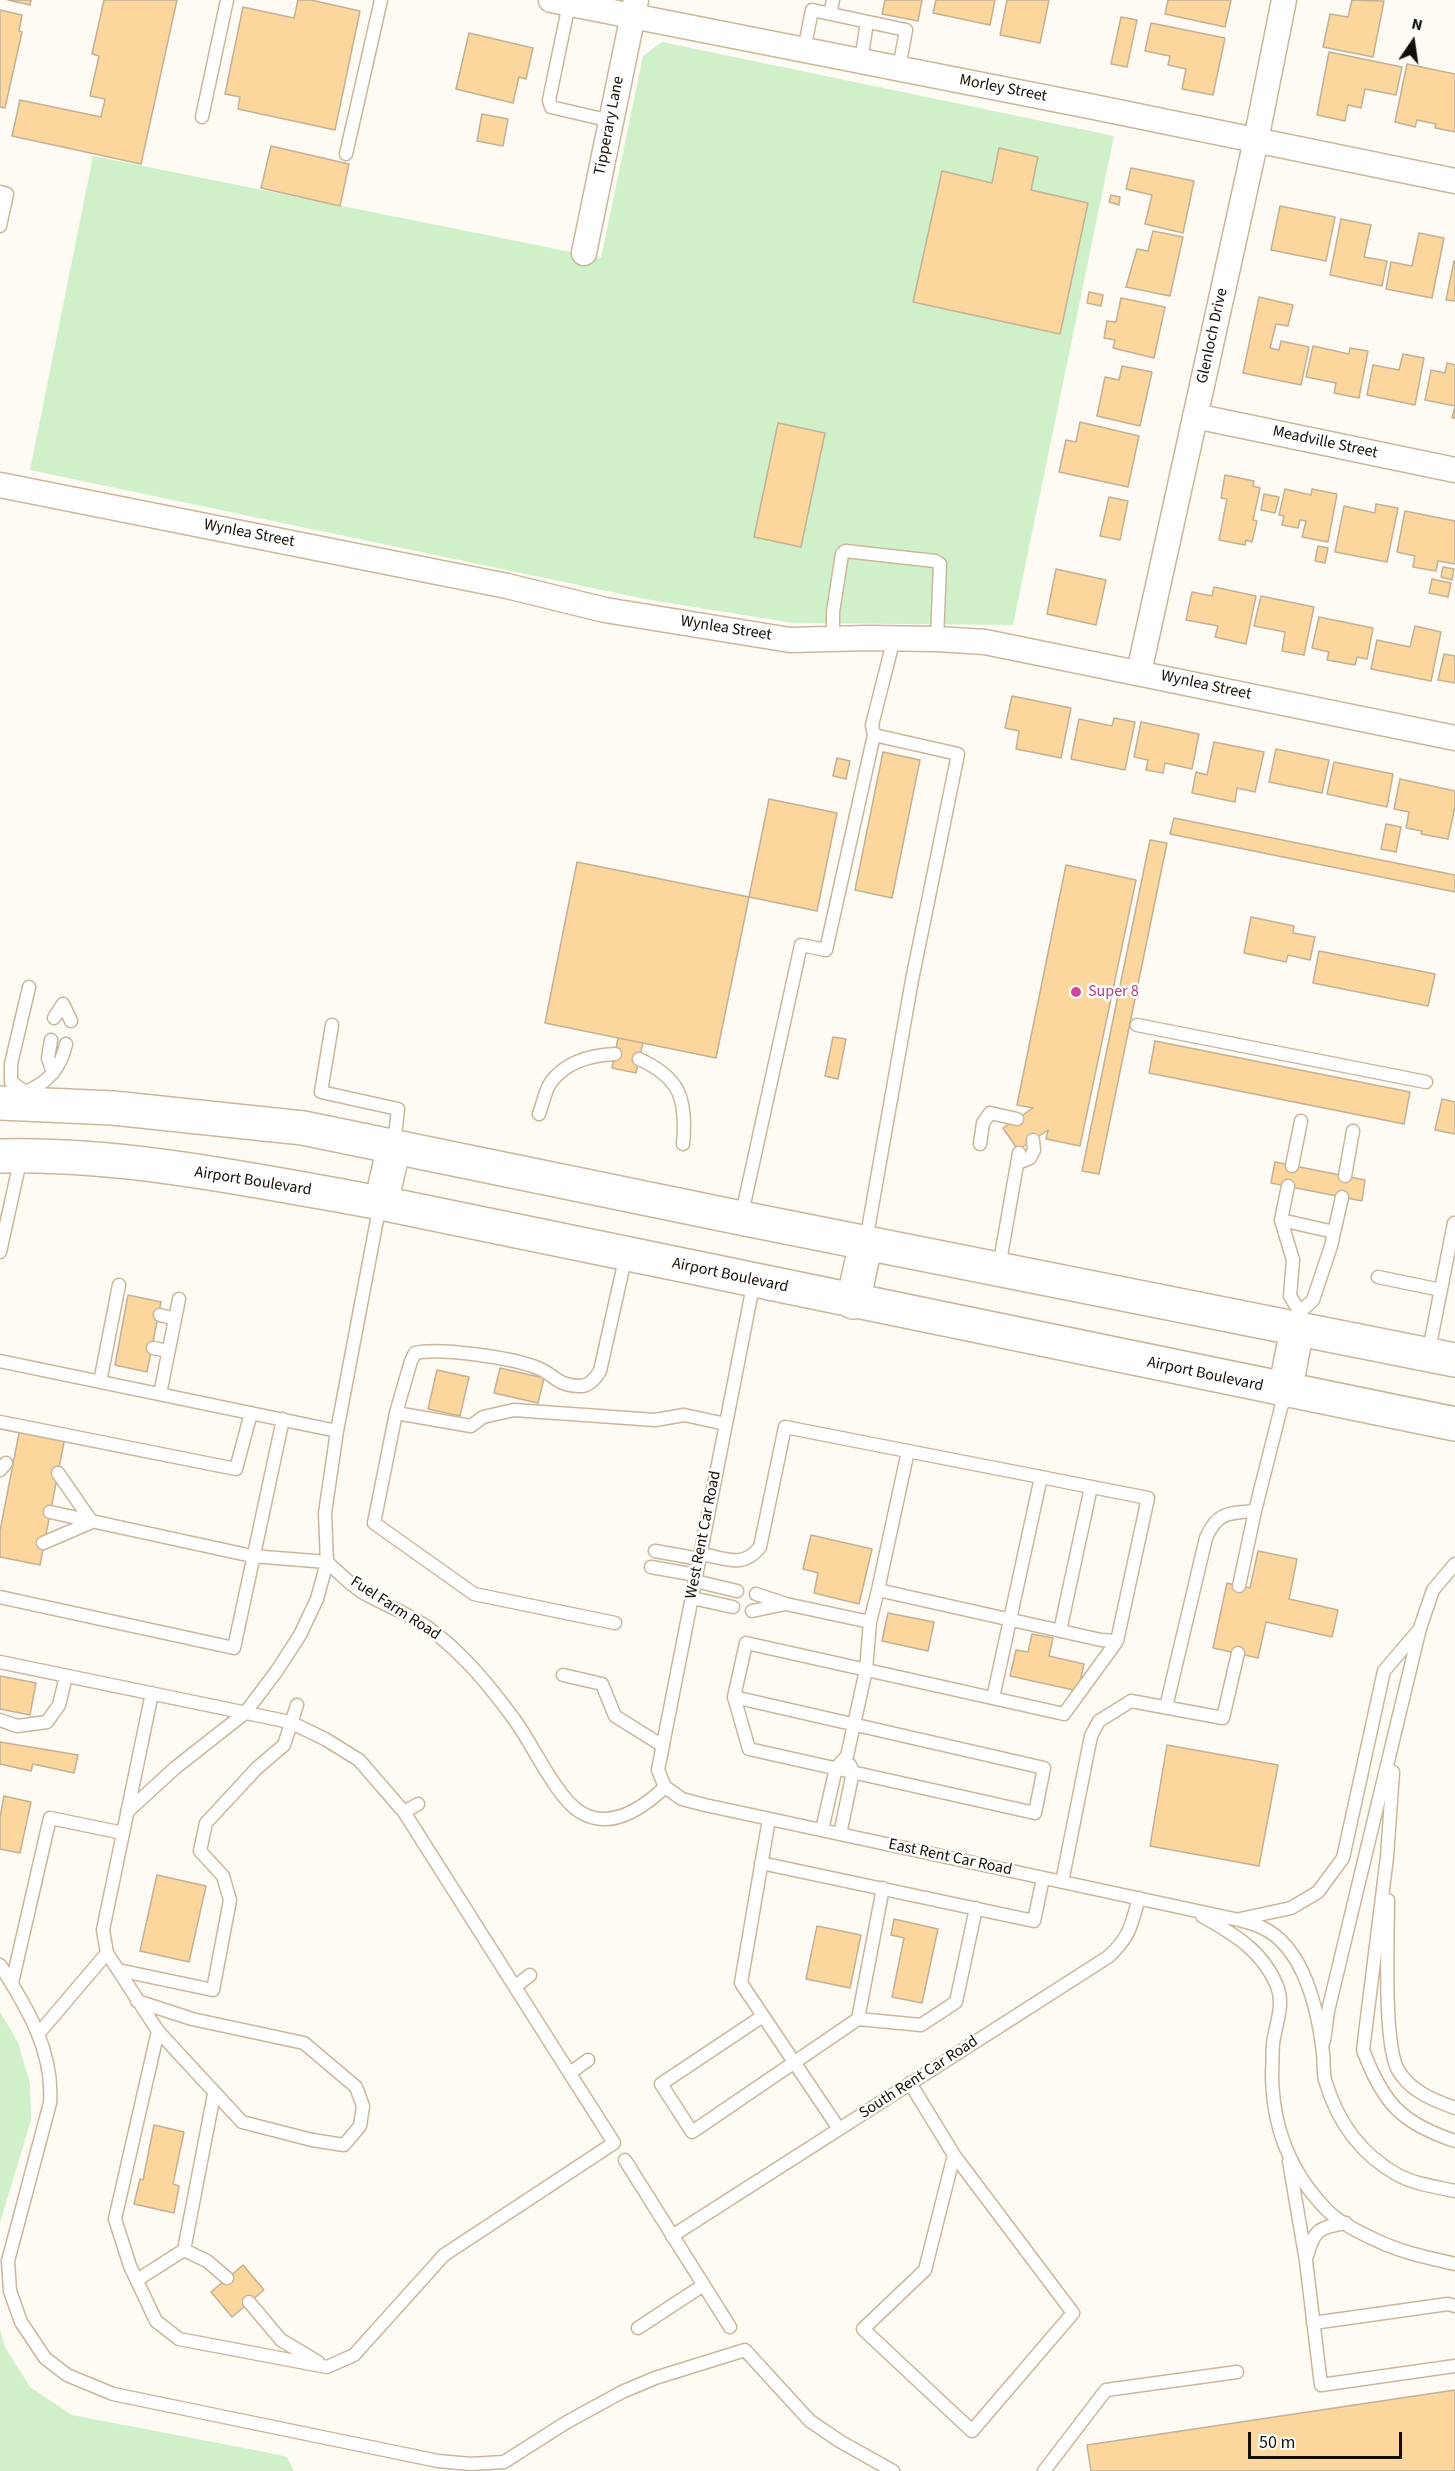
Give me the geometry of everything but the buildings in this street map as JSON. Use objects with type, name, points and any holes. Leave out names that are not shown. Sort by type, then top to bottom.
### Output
[{"type":"main road","points":[[10,1156],[17,1100],[303,1128],[999,1269],[1299,1320],[1442,1358]]},
{"type":"main road","points":[[381,1203],[394,1147]]},
{"type":"main road","name":"Airport Boulevard","points":[[10,1156],[76,1158],[217,1174],[381,1203],[1285,1391],[1455,1424]]},
{"type":"main road","points":[[853,1302],[866,1242]]},
{"type":"main road","points":[[1285,1391],[1299,1320]]},
{"type":"street","name":"Glenloch Drive","points":[[1139,672],[1256,140],[1284,0]]},
{"type":"street","name":"Morley Street","points":[[560,2],[634,8],[804,50],[1455,181]]},
{"type":"street","name":"Tipperary Lane","points":[[584,253],[634,8]]},
{"type":"street","name":"Meadville Street","points":[[1195,416],[1455,470]]},
{"type":"street","name":"Wynlea Street","points":[[0,485],[496,584],[605,610],[790,640],[894,638],[985,642],[1455,738]]},
{"type":"lane","points":[[202,117],[226,0]]},
{"type":"lane","points":[[346,154],[381,0]]},
{"type":"lane","points":[[830,14],[833,0]]},
{"type":"lane","points":[[560,2],[549,100],[551,107],[611,121]]},
{"type":"lane","points":[[804,50],[812,10],[906,30],[899,69]]},
{"type":"lane","points":[[861,61],[867,22]]},
{"type":"lane","points":[[0,192],[7,194],[0,226]]},
{"type":"lane","points":[[833,639],[833,612],[842,554],[845,551],[935,561],[940,564],[937,639]]},
{"type":"lane","points":[[741,1218],[801,945],[826,950],[874,735],[872,725],[894,638]]},
{"type":"lane","points":[[866,1242],[912,980],[958,754],[874,735]]},
{"type":"lane","points":[[29,987],[10,1064],[11,1082],[17,1100],[40,1086],[53,1073],[63,1061],[66,1044]]},
{"type":"lane","points":[[54,1018],[63,1004],[71,1021]]},
{"type":"lane","points":[[332,1025],[321,1092],[398,1109],[394,1147]]},
{"type":"lane","points":[[1137,1025],[1426,1082]]},
{"type":"lane","points":[[51,1040],[48,1058],[53,1073]]},
{"type":"lane","points":[[539,1114],[551,1083],[573,1064],[596,1055],[615,1054]]},
{"type":"lane","points":[[639,1059],[657,1067],[672,1080],[682,1099],[686,1118],[683,1144]]},
{"type":"lane","points":[[980,1144],[983,1123],[990,1113],[1004,1114],[1017,1119]]},
{"type":"lane","points":[[1292,1166],[1301,1121]]},
{"type":"lane","points":[[1345,1176],[1353,1131]]},
{"type":"lane","points":[[999,1269],[1018,1158],[1030,1158],[1034,1150],[1033,1140]]},
{"type":"lane","points":[[0,1252],[10,1156]]},
{"type":"lane","points":[[1288,1186],[1281,1220],[1293,1260],[1290,1296],[1299,1320]]},
{"type":"lane","points":[[1299,1320],[1313,1300],[1342,1197]]},
{"type":"lane","points":[[127,1812],[175,1768],[245,1713],[300,1635],[317,1599],[327,1562],[325,1513],[337,1431],[381,1203]]},
{"type":"lane","points":[[1281,1220],[1334,1232]]},
{"type":"lane","points":[[1442,1358],[1441,1290],[1454,1224]]},
{"type":"lane","points":[[615,1623],[474,1593],[374,1523],[396,1413],[415,1353],[428,1350],[485,1356],[539,1368],[559,1383],[582,1387],[594,1381],[600,1371],[626,1254]]},
{"type":"lane","points":[[1378,1277],[1441,1290]]},
{"type":"lane","name":"West Rent Car Road","points":[[665,1787],[658,1770],[754,1281]]},
{"type":"lane","points":[[100,1382],[119,1307],[119,1285]]},
{"type":"lane","points":[[160,1394],[179,1299]]},
{"type":"lane","points":[[160,1316],[175,1319]]},
{"type":"lane","points":[[153,1348],[168,1351]]},
{"type":"lane","points":[[0,1361],[337,1431]]},
{"type":"lane","points":[[1239,1586],[1254,1511],[1285,1391]]},
{"type":"lane","points":[[396,1413],[471,1426],[483,1416],[514,1410],[656,1420],[684,1415],[726,1424]]},
{"type":"lane","points":[[0,1422],[236,1469],[251,1413]]},
{"type":"lane","points":[[0,1597],[234,1648],[283,1419]]},
{"type":"lane","points":[[655,1551],[742,1562],[753,1556],[760,1546],[785,1427],[1148,1498],[1117,1641],[1064,1714],[746,1643],[734,1697],[749,1749],[1035,1813],[1044,1768],[734,1697]]},
{"type":"lane","points":[[822,1830],[836,1768],[847,1756],[866,1670],[870,1622],[908,1451]]},
{"type":"lane","points":[[58,1473],[92,1522]]},
{"type":"lane","points":[[993,1698],[1041,1477]]},
{"type":"lane","points":[[1060,1630],[1091,1487]]},
{"type":"lane","points":[[1167,1707],[1206,1538],[1212,1523],[1227,1514],[1254,1511]]},
{"type":"lane","points":[[50,1512],[252,1556],[327,1562]]},
{"type":"lane","points":[[43,1544],[92,1522]]},
{"type":"lane","name":"Fuel Farm Road","points":[[327,1562],[359,1590],[426,1626],[467,1660],[515,1720],[568,1802],[581,1813],[598,1818],[615,1818],[631,1813],[649,1802],[665,1787]]},
{"type":"lane","points":[[1455,1564],[1433,1590],[1420,1628],[1328,2011],[1323,2051],[1325,2078],[1342,2124],[1356,2143],[1399,2176],[1455,2192]]},
{"type":"lane","points":[[651,1567],[737,1591]]},
{"type":"lane","points":[[878,1590],[1117,1641]]},
{"type":"lane","points":[[756,1594],[786,1604],[870,1622]]},
{"type":"lane","points":[[692,1598],[733,1607]]},
{"type":"lane","points":[[752,1611],[786,1604]]},
{"type":"lane","points":[[1239,1920],[1290,1908],[1309,1898],[1318,1892],[1343,1858],[1384,1671],[1420,1628]]},
{"type":"lane","points":[[1062,1882],[1091,1736],[1099,1721],[1131,1701],[1223,1718],[1238,1653]]},
{"type":"lane","points":[[0,1662],[290,1722],[325,1739],[358,1761],[404,1812],[614,2143],[444,2255],[354,2355],[327,2367],[179,2339],[156,2321],[137,2280],[115,2219],[158,2031]]},
{"type":"lane","points":[[564,1675],[602,1684],[615,1716],[663,1746]]},
{"type":"lane","points":[[0,1720],[17,1726],[47,1722],[59,1705],[66,1676]]},
{"type":"lane","points":[[138,2001],[192,2019],[304,2043],[356,2087],[363,2106],[360,2126],[344,2145],[312,2140],[242,2122],[158,2031],[138,2001],[107,1953],[103,1930],[152,1693]]},
{"type":"lane","points":[[118,1970],[213,1990],[230,1900],[223,1876],[200,1851],[206,1823],[242,1783],[284,1745],[297,1705]]},
{"type":"lane","points":[[1395,1738],[1387,1857],[1363,2050],[1374,2080],[1392,2105],[1409,2121],[1455,2141]]},
{"type":"lane","points":[[840,1834],[853,1772],[847,1756]]},
{"type":"lane","name":"East Rent Car Road","points":[[665,1787],[682,1799],[1239,1920],[1262,1927],[1283,1943],[1302,1968],[1313,2002],[1323,2051]]},
{"type":"lane","points":[[404,1812],[418,1804]]},
{"type":"lane","points":[[12,1983],[50,1818],[123,1833]]},
{"type":"lane","points":[[769,1819],[741,1983],[839,2129]]},
{"type":"lane","points":[[1387,1857],[1390,2042],[1398,2069],[1410,2086],[1433,2100],[1455,2108]]},
{"type":"lane","points":[[762,1863],[1034,1921],[1043,1878]]},
{"type":"lane","points":[[858,2019],[884,1888]]},
{"type":"lane","name":"South Rent Car Road","points":[[672,2236],[1108,1956],[1123,1943],[1131,1928],[1138,1898]]},
{"type":"lane","points":[[764,2016],[661,2084],[692,2132],[858,2019],[921,2025],[956,2002],[976,1908]]},
{"type":"lane","points":[[1191,1910],[1232,1933],[1252,1948],[1267,1964],[1278,1989],[1280,2013],[1273,2044],[1272,2097],[1277,2125],[1288,2155],[1306,2260],[1321,2385],[1455,2367]]},
{"type":"lane","points":[[39,2033],[107,1953]]},
{"type":"lane","points":[[0,1965],[39,2033],[51,2083],[50,2103],[8,2261],[10,2291],[21,2322],[45,2358],[67,2376],[113,2394],[438,2461],[504,2466],[576,2417],[622,2392],[655,2378],[745,2350],[810,2421],[841,2442],[893,2471]]},
{"type":"lane","points":[[516,1986],[530,1975]]},
{"type":"lane","points":[[570,2073],[588,2060]]},
{"type":"lane","points":[[910,2083],[954,2155],[1073,2313],[972,2431],[863,2329],[926,2270],[954,2155]]},
{"type":"lane","points":[[137,2280],[184,2250],[214,2094]]},
{"type":"lane","points":[[1288,2155],[1326,2210],[1381,2242],[1455,2264]]},
{"type":"lane","points":[[625,2160],[702,2286],[730,2327]]},
{"type":"lane","points":[[1306,2260],[1312,2237],[1325,2226],[1346,2223]]},
{"type":"lane","points":[[184,2250],[207,2261],[227,2278]]},
{"type":"lane","points":[[638,2328],[702,2286]]},
{"type":"lane","points":[[249,2302],[281,2340],[327,2367]]},
{"type":"lane","points":[[1313,2323],[1448,2304],[1455,2306]]},
{"type":"lane","points":[[1044,2471],[1106,2390],[1237,2372]]},
{"type":"green space","points":[[662,42],[1114,136],[1013,625],[793,623],[645,599],[30,470],[93,156],[601,258],[643,56]]},
{"type":"green space","points":[[0,2012],[18,2042],[30,2084],[31,2120],[0,2223]]},
{"type":"green space","points":[[0,2330],[5,2347],[30,2387],[72,2415],[287,2457],[294,2471],[0,2471]]},
{"type":"place","name":"Super 8","points":[[1076,992]]}]
